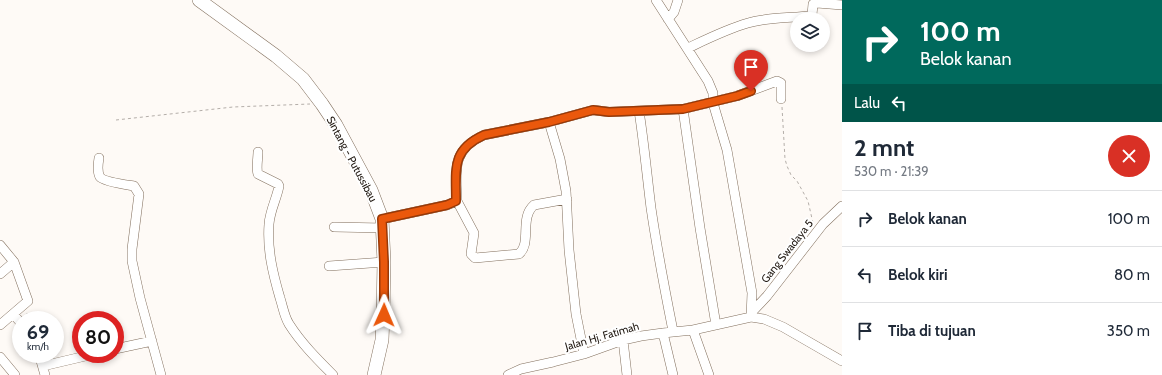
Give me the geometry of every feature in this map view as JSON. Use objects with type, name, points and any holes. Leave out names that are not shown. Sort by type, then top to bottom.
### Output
[{"type":"highway","name":"Sintang - Putussibau","points":[[199,0],[288,65],[303,79],[336,125],[371,190],[382,224],[384,262],[384,315],[382,340],[374,375]]},
{"type":"street","points":[[656,0],[688,48],[713,92],[713,103],[727,150],[752,293],[752,314],[783,327],[842,361]]},
{"type":"street","points":[[668,19],[674,12],[678,0]]},
{"type":"street","points":[[688,48],[726,30],[749,22],[766,19],[810,16],[812,15],[813,4],[817,2],[842,5]]},
{"type":"street","points":[[567,199],[534,205],[530,209],[526,218],[524,244],[522,251],[519,254],[475,258],[471,254],[474,233],[456,201],[456,165],[458,158],[466,146],[475,139],[484,135],[549,122],[593,110],[609,112],[683,109],[737,96],[777,81],[781,83],[782,99]]},
{"type":"street","points":[[683,109],[700,228],[716,324]]},
{"type":"street","points":[[639,111],[644,140],[651,207],[673,332]]},
{"type":"street","points":[[549,122],[560,159],[567,199],[569,250],[576,314],[584,354]]},
{"type":"street","points":[[258,152],[258,174],[278,184],[279,186],[270,217],[269,252],[275,282],[284,312],[288,323],[301,340],[313,355],[333,375]]},
{"type":"street","points":[[99,158],[98,168],[100,176],[103,179],[134,186],[139,194],[132,248],[132,261],[140,298],[161,375]]},
{"type":"street","points":[[334,228],[382,224],[456,201]]},
{"type":"street","name":"Gang Swadaya 5","points":[[752,314],[823,224],[842,206]]},
{"type":"street","points":[[0,245],[14,262],[28,301],[16,311]]},
{"type":"street","points":[[0,274],[14,262]]},
{"type":"street","points":[[330,266],[384,262]]},
{"type":"street","name":"Jalan Hj. Fatimah","points":[[508,375],[521,369],[584,354],[623,340],[641,336],[693,330],[752,314]]},
{"type":"street","points":[[0,325],[12,315]]},
{"type":"street","points":[[693,330],[709,375]]},
{"type":"street","points":[[663,333],[673,375]]},
{"type":"street","points":[[623,340],[627,375]]},
{"type":"street","points":[[124,347],[152,341]]},
{"type":"street","points":[[0,357],[15,375]]},
{"type":"street","points":[[44,370],[72,361]]},
{"type":"path","points":[[782,99],[785,159],[791,175],[797,181],[808,201],[814,227],[810,240]]},
{"type":"path","points":[[116,120],[233,107],[322,104]]},
{"type":"route","points":[[384,315],[382,219],[447,205],[456,201],[456,165],[458,158],[466,146],[475,139],[484,135],[549,122],[586,111],[599,110],[609,112],[683,109],[713,103],[751,91]]}]
